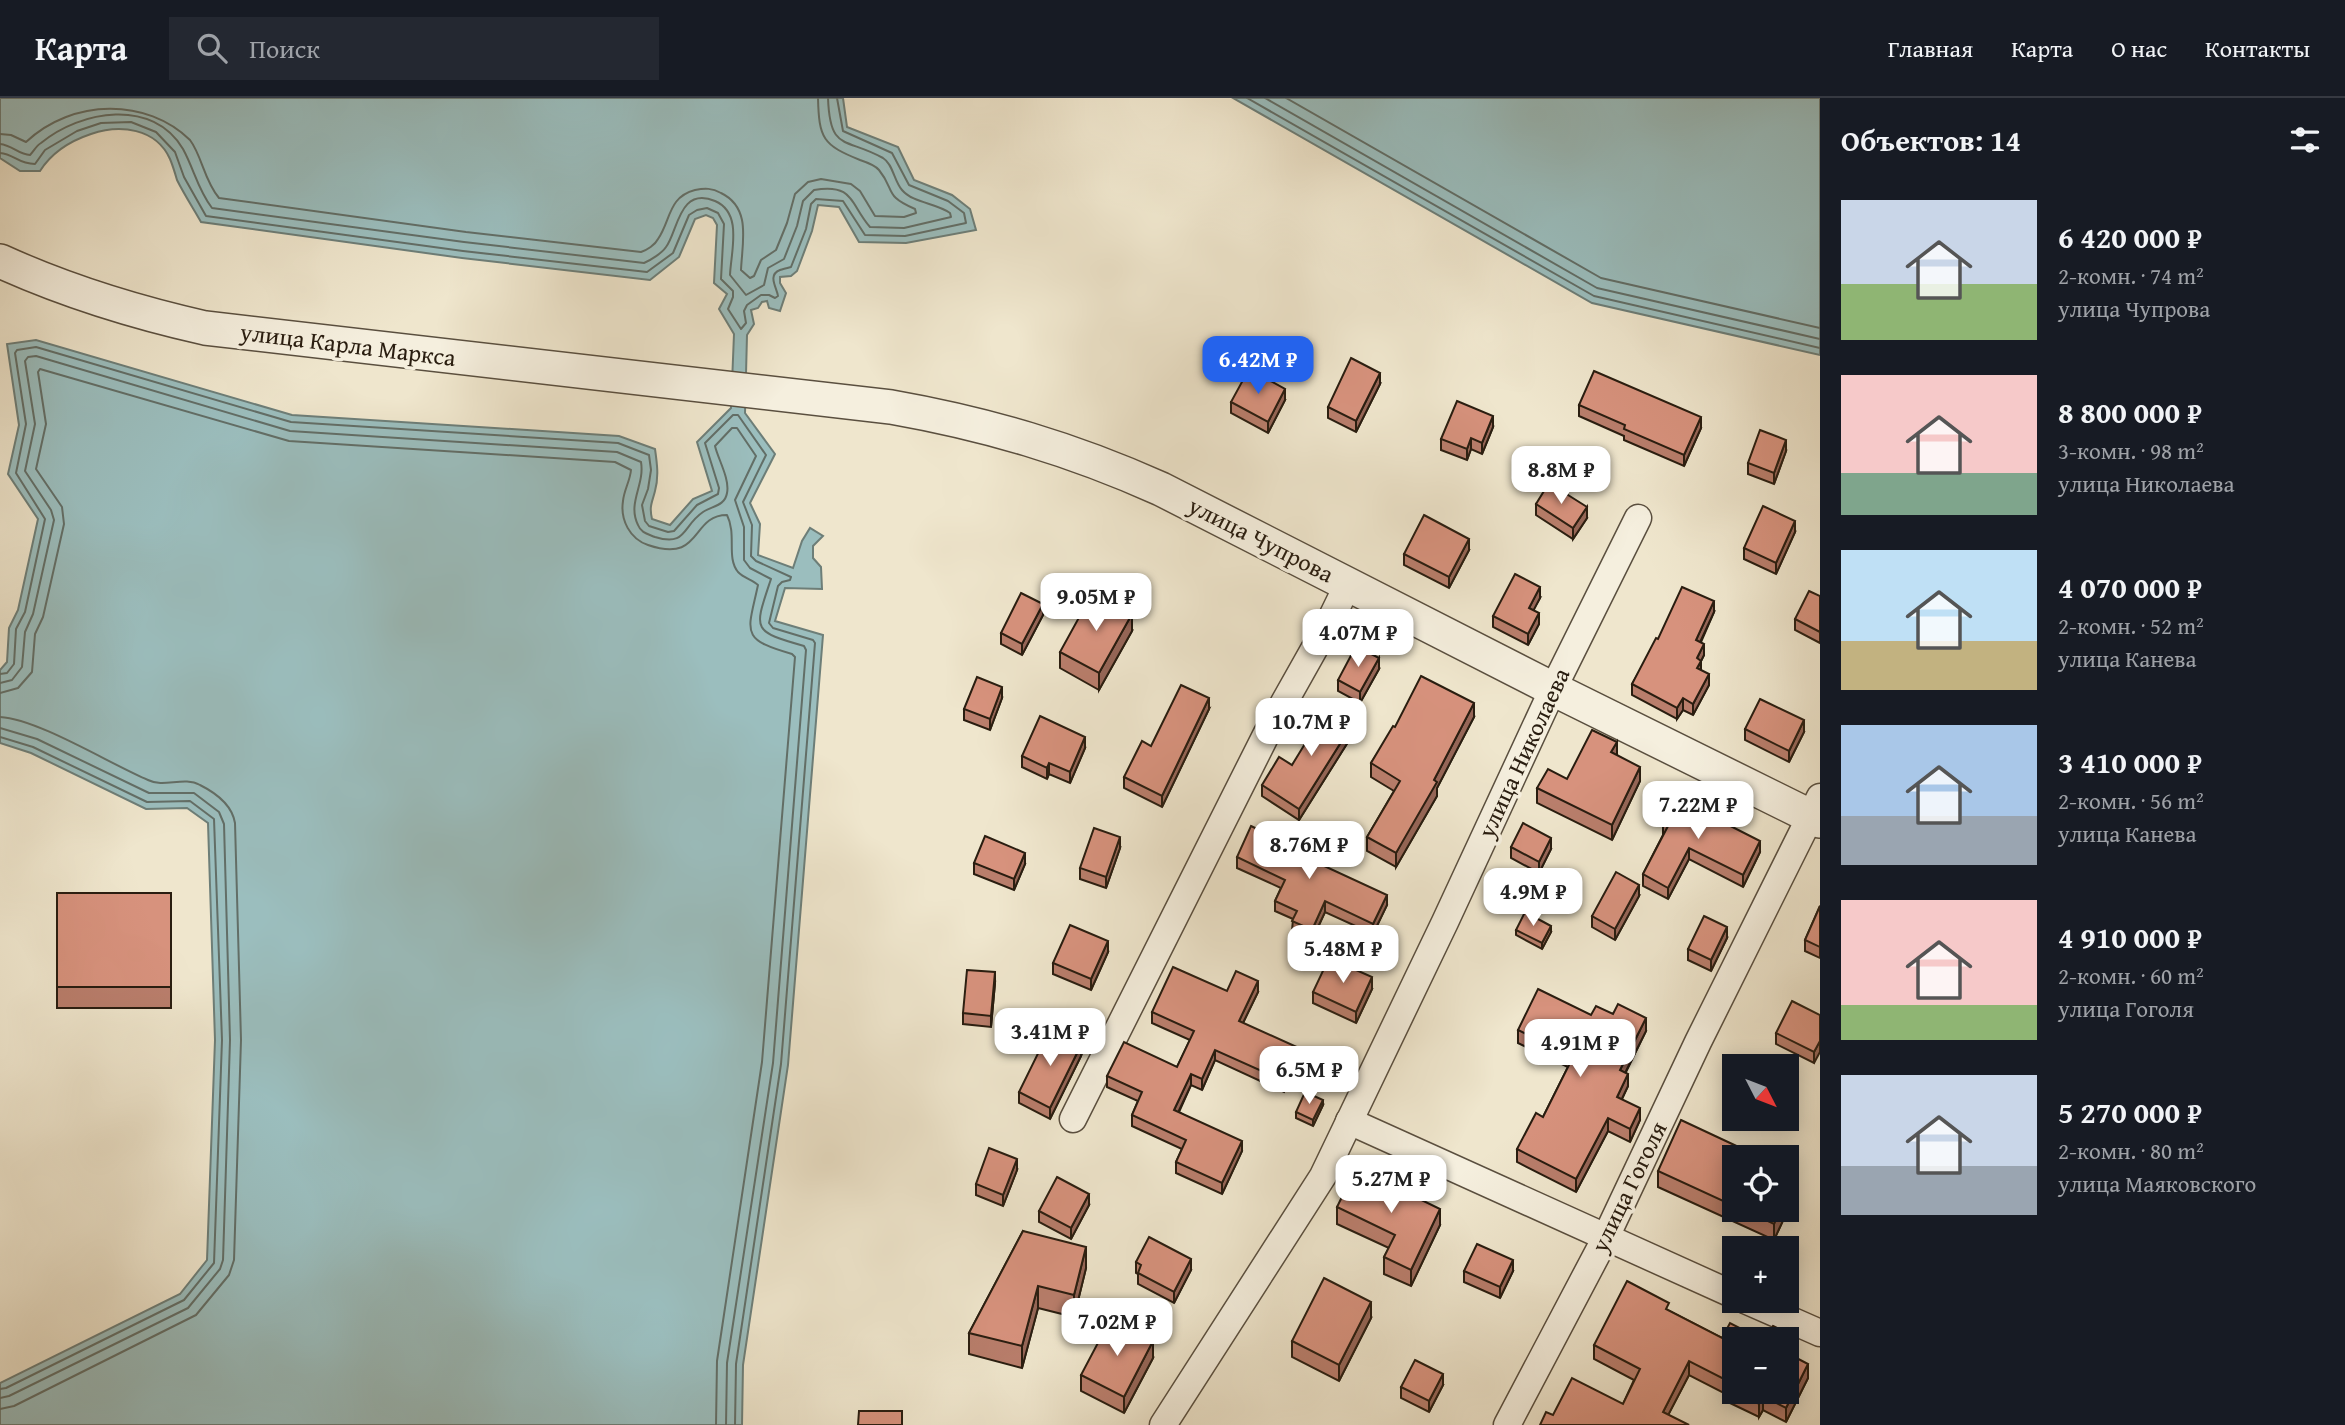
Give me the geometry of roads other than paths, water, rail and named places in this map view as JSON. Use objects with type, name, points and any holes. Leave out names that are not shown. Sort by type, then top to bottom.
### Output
[{"type":"street","name":"улица Карла Маркса","points":[[0,261],[89,298],[205,328],[786,396]]},
{"type":"street","name":"улица Чупрова","points":[[786,396],[891,407],[947,417],[1060,448],[1109,466],[1161,489],[1553,689],[1817,811]]},
{"type":"street","name":"улица Николаева","points":[[1163,1425],[1323,1177],[1553,689],[1637,518]]},
{"type":"street","points":[[1073,1119],[1261,745],[1348,584]]},
{"type":"street","name":"улица Гоголя","points":[[1507,1425],[1605,1239],[1693,1054],[1817,811]]},
{"type":"street","points":[[1349,1121],[1722,1290]]},
{"type":"street","points":[[1775,1313],[1820,1333]]},
{"type":"water","points":[[0,98],[843,98],[847,127],[898,147],[914,180],[952,195],[970,209],[976,230],[906,243],[859,242],[839,207],[818,205],[812,231],[797,271],[791,276],[780,277],[780,283],[786,293],[780,311],[769,308],[767,301],[751,310],[754,324],[747,335],[745,413],[775,454],[750,503],[760,524],[758,555],[793,568],[802,541],[810,528],[823,536],[813,546],[813,558],[821,567],[822,589],[785,588],[775,621],[823,635],[788,1065],[743,1365],[742,1425],[0,1425],[0,1383],[180,1294],[207,1260],[215,1040],[208,823],[187,808],[146,809],[31,753],[0,743],[0,670],[7,662],[9,628],[18,610],[38,519],[8,474],[19,425],[7,344],[36,340],[292,415],[619,436],[655,449],[657,475],[651,508],[652,519],[670,525],[693,499],[712,491],[697,442],[731,408],[734,334],[719,309],[727,294],[714,283],[717,225],[713,218],[706,215],[695,219],[679,257],[650,280],[462,258],[201,222],[177,180],[164,149],[156,141],[136,131],[114,129],[91,134],[62,148],[40,171],[20,171],[0,158]]},
{"type":"water","points":[[1233,98],[1820,98],[1820,355],[1592,303]]}]
